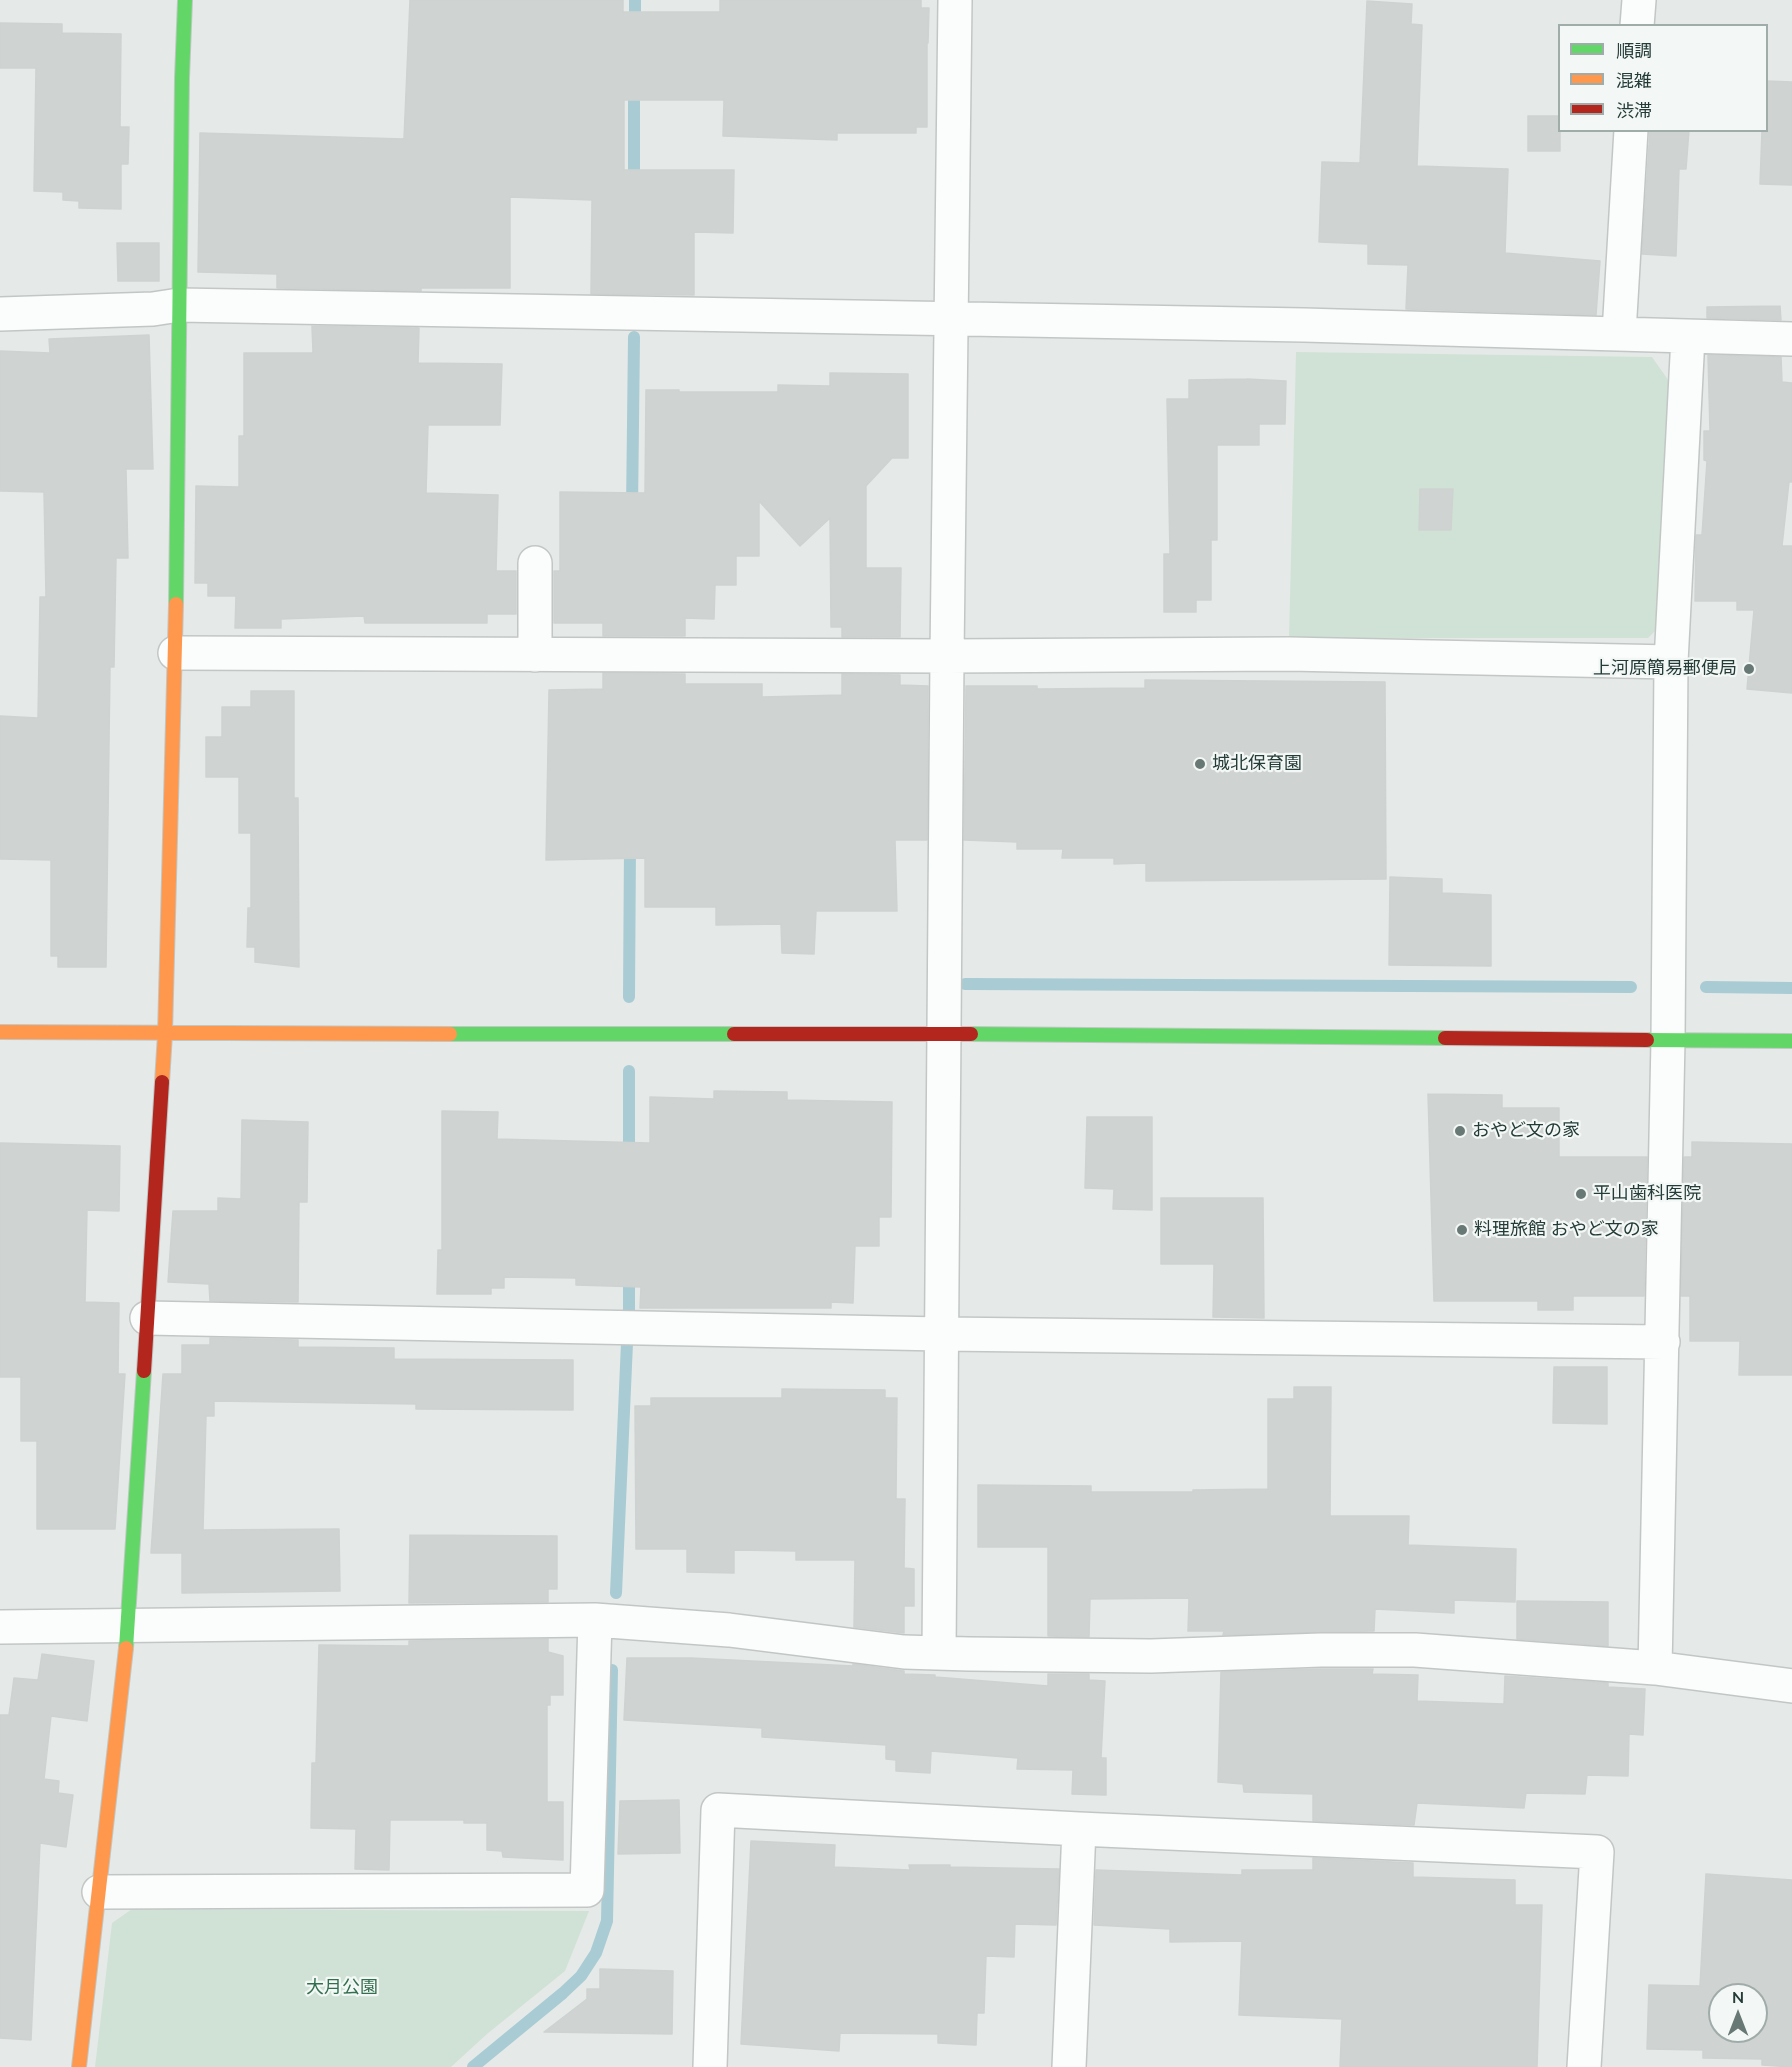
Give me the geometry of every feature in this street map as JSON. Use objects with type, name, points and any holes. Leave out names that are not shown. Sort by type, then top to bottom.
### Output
[{"type":"street","points":[[79,2067],[128,1626],[165,1034],[175,653],[182,78],[185,0]]},
{"type":"street","points":[[939,1652],[946,656],[955,0]]},
{"type":"street","points":[[1637,24],[1639,0]]},
{"type":"street","points":[[1619,333],[1631,132]]},
{"type":"street","points":[[0,314],[153,309],[179,305],[1619,333],[1792,339]]},
{"type":"street","points":[[1655,1668],[1668,1040],[1671,662],[1688,337]]},
{"type":"street","points":[[535,563],[535,655]]},
{"type":"street","points":[[175,653],[946,656],[1289,654],[1671,662]]},
{"type":"street","points":[[0,1032],[944,1034],[1792,1041]]},
{"type":"street","points":[[147,1318],[941,1334],[1663,1342]]},
{"type":"street","points":[[99,1892],[587,1890],[595,1620]]},
{"type":"street","points":[[0,1627],[595,1620],[729,1630],[904,1652],[1151,1656],[1321,1650],[1415,1650],[1655,1668],[1792,1686]]},
{"type":"street","points":[[710,2067],[718,1810],[1597,1852],[1584,2067]]},
{"type":"street","points":[[1069,2067],[1079,1829]]},
{"type":"green space","points":[[1296,352],[1652,357],[1671,384],[1659,627],[1648,638],[1289,638]]},
{"type":"green space","name":"大月公園","points":[[132,1909],[589,1911],[565,1971],[487,2034],[451,2067],[95,2067],[112,1923]]},
{"type":"building","points":[[410,0],[623,0],[623,12],[720,12],[720,0],[921,0],[921,8],[929,8],[927,127],[916,127],[916,133],[837,133],[837,140],[723,136],[724,100],[624,100],[624,170],[734,170],[733,233],[694,232],[694,295],[591,294],[592,200],[510,197],[510,288],[421,288],[421,291],[277,288],[277,274],[198,272],[200,133],[404,139]]},
{"type":"building","points":[[1367,1],[1412,4],[1411,24],[1422,25],[1417,166],[1508,169],[1505,253],[1600,261],[1596,315],[1406,309],[1408,265],[1368,264],[1368,244],[1319,242],[1322,162],[1360,163]]},
{"type":"building","points":[[0,23],[62,24],[62,33],[121,34],[120,127],[129,127],[128,164],[121,164],[121,209],[79,208],[79,201],[63,200],[63,192],[34,191],[36,68],[0,68]]},
{"type":"building","points":[[1768,81],[1792,82],[1792,185],[1760,184],[1762,132],[1768,132]]},
{"type":"building","points":[[1528,116],[1558,116],[1560,151],[1528,151]]},
{"type":"building","points":[[1650,132],[1689,132],[1686,169],[1679,169],[1676,256],[1642,254]]},
{"type":"building","points":[[117,243],[159,243],[159,281],[118,281]]},
{"type":"building","points":[[1780,306],[1781,320],[1707,318],[1707,307]]},
{"type":"building","points":[[312,326],[419,328],[418,363],[502,364],[500,425],[428,425],[426,493],[498,495],[496,571],[516,571],[516,614],[487,614],[487,623],[365,623],[364,616],[281,619],[281,628],[235,628],[236,596],[208,596],[208,583],[195,583],[196,486],[239,487],[239,436],[244,436],[244,353],[313,353]]},
{"type":"building","points":[[149,335],[153,469],[126,469],[128,558],[116,558],[114,667],[110,667],[106,967],[58,967],[58,956],[51,956],[51,860],[0,859],[0,716],[38,718],[40,597],[46,597],[44,492],[0,491],[0,351],[50,353],[49,339]]},
{"type":"building","points":[[1708,355],[1781,357],[1782,382],[1792,383],[1792,482],[1789,482],[1782,546],[1792,546],[1792,693],[1747,689],[1754,610],[1737,610],[1737,601],[1695,601],[1696,535],[1702,535],[1707,461],[1704,460],[1704,431],[1710,431]]},
{"type":"building","points":[[830,373],[908,374],[908,458],[892,458],[866,486],[866,568],[901,568],[900,637],[842,637],[842,627],[831,627],[830,518],[800,546],[759,501],[759,556],[736,556],[736,585],[715,585],[714,619],[685,618],[685,636],[603,636],[603,623],[554,623],[554,571],[560,571],[560,492],[645,493],[646,390],[778,392],[778,385],[830,386]]},
{"type":"building","points":[[1189,380],[1286,381],[1285,424],[1259,424],[1259,445],[1217,445],[1217,540],[1211,540],[1211,600],[1196,600],[1196,612],[1164,612],[1164,554],[1170,554],[1167,399],[1189,399]]},
{"type":"building","points":[[1420,489],[1453,489],[1451,530],[1419,530]]},
{"type":"building","points":[[603,673],[685,674],[685,684],[762,684],[762,697],[842,695],[842,674],[900,675],[900,685],[928,686],[927,840],[895,840],[897,911],[816,911],[814,954],[782,953],[781,924],[716,925],[716,907],[645,907],[645,858],[546,860],[549,690],[603,689]]},
{"type":"building","points":[[1145,680],[1385,682],[1386,879],[1146,881],[1146,863],[1114,864],[1114,858],[1062,858],[1063,849],[1017,849],[1017,842],[964,840],[966,686],[1037,686],[1037,689],[1145,688]]},
{"type":"building","points":[[251,691],[294,691],[294,798],[298,798],[299,967],[255,962],[255,947],[247,947],[248,908],[251,908],[251,833],[239,833],[239,777],[206,777],[206,737],[222,737],[222,707],[251,707]]},
{"type":"building","points":[[1390,877],[1442,879],[1442,893],[1491,895],[1491,966],[1389,965]]},
{"type":"building","points":[[714,1091],[787,1092],[787,1100],[892,1102],[891,1217],[879,1217],[879,1246],[855,1246],[853,1303],[831,1302],[831,1308],[640,1308],[641,1287],[576,1285],[576,1278],[504,1277],[504,1288],[491,1288],[491,1294],[437,1294],[438,1250],[442,1250],[442,1111],[498,1112],[497,1139],[650,1143],[650,1097],[714,1099]]},
{"type":"building","points":[[1428,1094],[1502,1095],[1502,1108],[1559,1108],[1559,1157],[1647,1157],[1644,1296],[1573,1296],[1573,1310],[1538,1310],[1538,1301],[1434,1301]]},
{"type":"building","points":[[1087,1117],[1152,1117],[1152,1210],[1113,1209],[1114,1189],[1085,1188]]},
{"type":"building","points":[[242,1120],[308,1122],[307,1202],[299,1202],[298,1302],[210,1301],[209,1284],[168,1282],[173,1211],[218,1211],[218,1198],[241,1199]]},
{"type":"building","points":[[1692,1142],[1792,1144],[1792,1375],[1739,1375],[1740,1341],[1690,1341],[1690,1296],[1681,1296],[1684,1157],[1692,1157]]},
{"type":"building","points":[[0,1143],[120,1146],[119,1211],[87,1210],[85,1302],[119,1303],[118,1374],[125,1374],[115,1529],[37,1529],[37,1441],[21,1441],[21,1377],[0,1377]]},
{"type":"building","points":[[1161,1198],[1263,1198],[1264,1318],[1213,1317],[1214,1264],[1161,1264]]},
{"type":"building","points":[[210,1338],[298,1340],[298,1347],[394,1348],[394,1359],[573,1360],[573,1410],[416,1409],[416,1404],[214,1401],[214,1416],[206,1416],[203,1530],[339,1529],[340,1591],[182,1593],[182,1553],[151,1553],[163,1374],[182,1374],[182,1345],[210,1345]]},
{"type":"building","points":[[1554,1367],[1607,1367],[1607,1424],[1553,1423]]},
{"type":"building","points":[[1294,1387],[1331,1387],[1330,1516],[1409,1516],[1408,1545],[1516,1549],[1515,1602],[1454,1600],[1454,1613],[1375,1609],[1374,1631],[1223,1635],[1224,1631],[1188,1631],[1189,1598],[1090,1599],[1089,1637],[1048,1636],[1048,1547],[978,1547],[978,1485],[1091,1486],[1091,1492],[1268,1489],[1268,1399],[1294,1399]]},
{"type":"building","points":[[782,1389],[885,1390],[885,1398],[897,1398],[896,1499],[905,1499],[904,1568],[914,1569],[914,1606],[904,1606],[904,1633],[854,1627],[855,1560],[796,1560],[796,1551],[734,1550],[734,1573],[687,1572],[687,1549],[636,1549],[635,1406],[651,1406],[651,1398],[782,1398]]},
{"type":"building","points":[[410,1535],[557,1536],[557,1589],[548,1589],[548,1602],[409,1603]]},
{"type":"building","points":[[1517,1601],[1608,1602],[1608,1646],[1517,1639]]},
{"type":"building","points":[[548,1639],[548,1652],[563,1656],[563,1695],[550,1695],[550,1705],[547,1705],[547,1802],[563,1802],[563,1860],[503,1857],[502,1851],[487,1850],[487,1823],[464,1823],[464,1820],[390,1820],[389,1870],[355,1869],[356,1829],[311,1828],[312,1763],[316,1763],[319,1645],[409,1646],[409,1641]]},
{"type":"building","points":[[42,1654],[94,1661],[87,1721],[51,1716],[44,1779],[59,1781],[58,1793],[73,1795],[66,1847],[40,1843],[31,2040],[0,2038],[0,1715],[9,1715],[14,1678],[38,1680]]},
{"type":"building","points":[[627,1658],[691,1658],[853,1666],[853,1664],[904,1671],[904,1674],[1048,1686],[1048,1674],[1089,1674],[1089,1680],[1105,1681],[1101,1758],[1106,1758],[1106,1795],[1072,1794],[1073,1770],[1017,1769],[1018,1758],[931,1751],[930,1773],[896,1771],[896,1760],[886,1759],[886,1745],[762,1737],[762,1728],[624,1720]]},
{"type":"building","points":[[1373,1669],[1372,1674],[1418,1675],[1417,1701],[1504,1704],[1505,1676],[1608,1683],[1608,1687],[1645,1689],[1643,1735],[1629,1734],[1628,1776],[1587,1775],[1585,1794],[1526,1793],[1524,1808],[1417,1803],[1414,1825],[1313,1821],[1313,1794],[1244,1792],[1243,1784],[1218,1782],[1221,1672]]},
{"type":"building","points":[[679,1800],[680,1853],[618,1854],[620,1801]]},
{"type":"building","points":[[751,1841],[835,1845],[834,1867],[910,1870],[909,1865],[950,1865],[950,1867],[1059,1869],[1056,1925],[1015,1924],[1014,1957],[986,1956],[984,2013],[977,2013],[976,2045],[938,2043],[938,2034],[840,2033],[839,2051],[741,2044]]},
{"type":"building","points":[[1313,1858],[1413,1863],[1413,1877],[1515,1880],[1515,1905],[1542,1905],[1537,2067],[1340,2067],[1342,2019],[1239,2015],[1242,1941],[1170,1942],[1170,1929],[1094,1925],[1096,1870],[1242,1875],[1242,1870],[1313,1870]]},
{"type":"building","points":[[1706,1874],[1792,1880],[1792,2067],[1762,2065],[1762,2059],[1703,2058],[1703,2050],[1647,2049],[1649,1985],[1700,1986]]},
{"type":"building","points":[[600,1969],[673,1971],[672,2034],[544,2032],[587,1999],[587,1989],[600,1989]]},
{"type":"waterway","points":[[635,0],[635,29]]},
{"type":"waterway","points":[[634,85],[634,185]]},
{"type":"waterway","points":[[632,510],[634,337]]},
{"type":"waterway","points":[[629,997],[630,844]]},
{"type":"waterway","points":[[965,984],[1631,987]]},
{"type":"waterway","points":[[1706,987],[1792,988]]},
{"type":"waterway","points":[[629,1071],[629,1157]]},
{"type":"waterway","points":[[629,1270],[629,1312]]},
{"type":"waterway","points":[[616,1593],[627,1343]]},
{"type":"waterway","points":[[473,2067],[563,1993],[581,1976],[596,1953],[607,1921],[612,1670]]},
{"type":"traffic: fast","points":[[176,604],[182,78],[185,0]]},
{"type":"traffic: fast","points":[[450,1034],[734,1034]]},
{"type":"traffic: fast","points":[[971,1034],[1445,1038]]},
{"type":"traffic: fast","points":[[1647,1040],[1792,1041]]},
{"type":"traffic: fast","points":[[126,1648],[144,1371]]},
{"type":"traffic: slow","points":[[162,1082],[176,604]]},
{"type":"traffic: slow","points":[[0,1032],[450,1034]]},
{"type":"traffic: slow","points":[[79,2067],[126,1648]]},
{"type":"traffic: jam","points":[[734,1034],[971,1034]]},
{"type":"traffic: jam","points":[[1445,1038],[1647,1040]]},
{"type":"traffic: jam","points":[[144,1371],[162,1082]]},
{"type":"place","name":"上河原簡易郵便局","points":[[1749,669]]},
{"type":"place","name":"城北保育園","points":[[1200,764]]},
{"type":"place","name":"おやど文の家","points":[[1460,1131]]},
{"type":"place","name":"平山歯科医院","points":[[1581,1194]]},
{"type":"place","name":"料理旅館 おやど文の家","points":[[1462,1230]]}]
